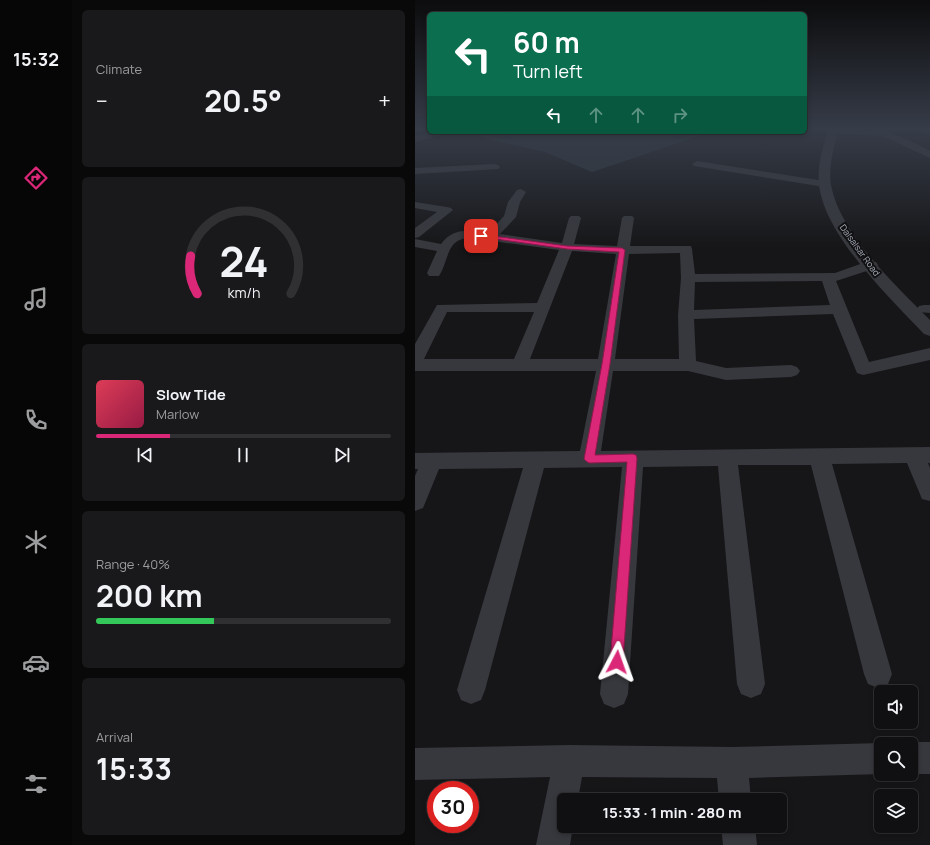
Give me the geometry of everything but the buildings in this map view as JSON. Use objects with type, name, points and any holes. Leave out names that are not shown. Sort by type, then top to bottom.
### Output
[{"type":"street","points":[[415,171],[458,169]]},
{"type":"street","points":[[732,169],[825,184]]},
{"type":"street","name":"Dalsalsar Road","points":[[829,169],[825,184],[829,203],[847,235],[882,280],[930,330]]},
{"type":"street","name":"Dalsalsar Road","points":[[836,169],[835,184],[840,203],[859,234],[895,279],[928,311]]},
{"type":"street","points":[[491,237],[510,218],[514,202],[521,192]]},
{"type":"street","points":[[415,205],[447,210],[415,234]]},
{"type":"street","points":[[520,364],[567,247],[575,218]]},
{"type":"street","points":[[589,459],[606,364],[628,218]]},
{"type":"street","points":[[434,273],[445,248],[452,238],[459,235],[470,234],[567,247],[622,250],[686,249],[688,278],[686,315],[688,365]]},
{"type":"street","points":[[415,243],[445,248]]},
{"type":"street","points":[[688,278],[836,277],[871,265]]},
{"type":"street","points":[[828,277],[863,369],[930,354]]},
{"type":"street","points":[[415,360],[421,333],[442,308],[543,307]]},
{"type":"street","points":[[686,315],[839,309]]},
{"type":"street","points":[[415,365],[688,365],[726,374],[791,371]]},
{"type":"street","points":[[415,500],[424,461],[536,459],[922,455],[930,492]]},
{"type":"street","points":[[819,456],[878,674]]},
{"type":"street","points":[[727,457],[751,684]]},
{"type":"street","points":[[614,694],[633,458]]},
{"type":"street","points":[[471,690],[536,459]]},
{"type":"street","points":[[918,758],[930,758]]},
{"type":"street","points":[[415,764],[569,761],[732,763],[874,759]]},
{"type":"street","points":[[553,845],[569,761]]},
{"type":"street","points":[[732,763],[734,793]]},
{"type":"street","points":[[739,833],[740,845]]},
{"type":"shaded area","points":[[586,169],[600,169],[592,172]]},
{"type":"route","points":[[481,236],[567,247],[622,250],[606,364],[589,459],[633,458],[617,662]]}]
